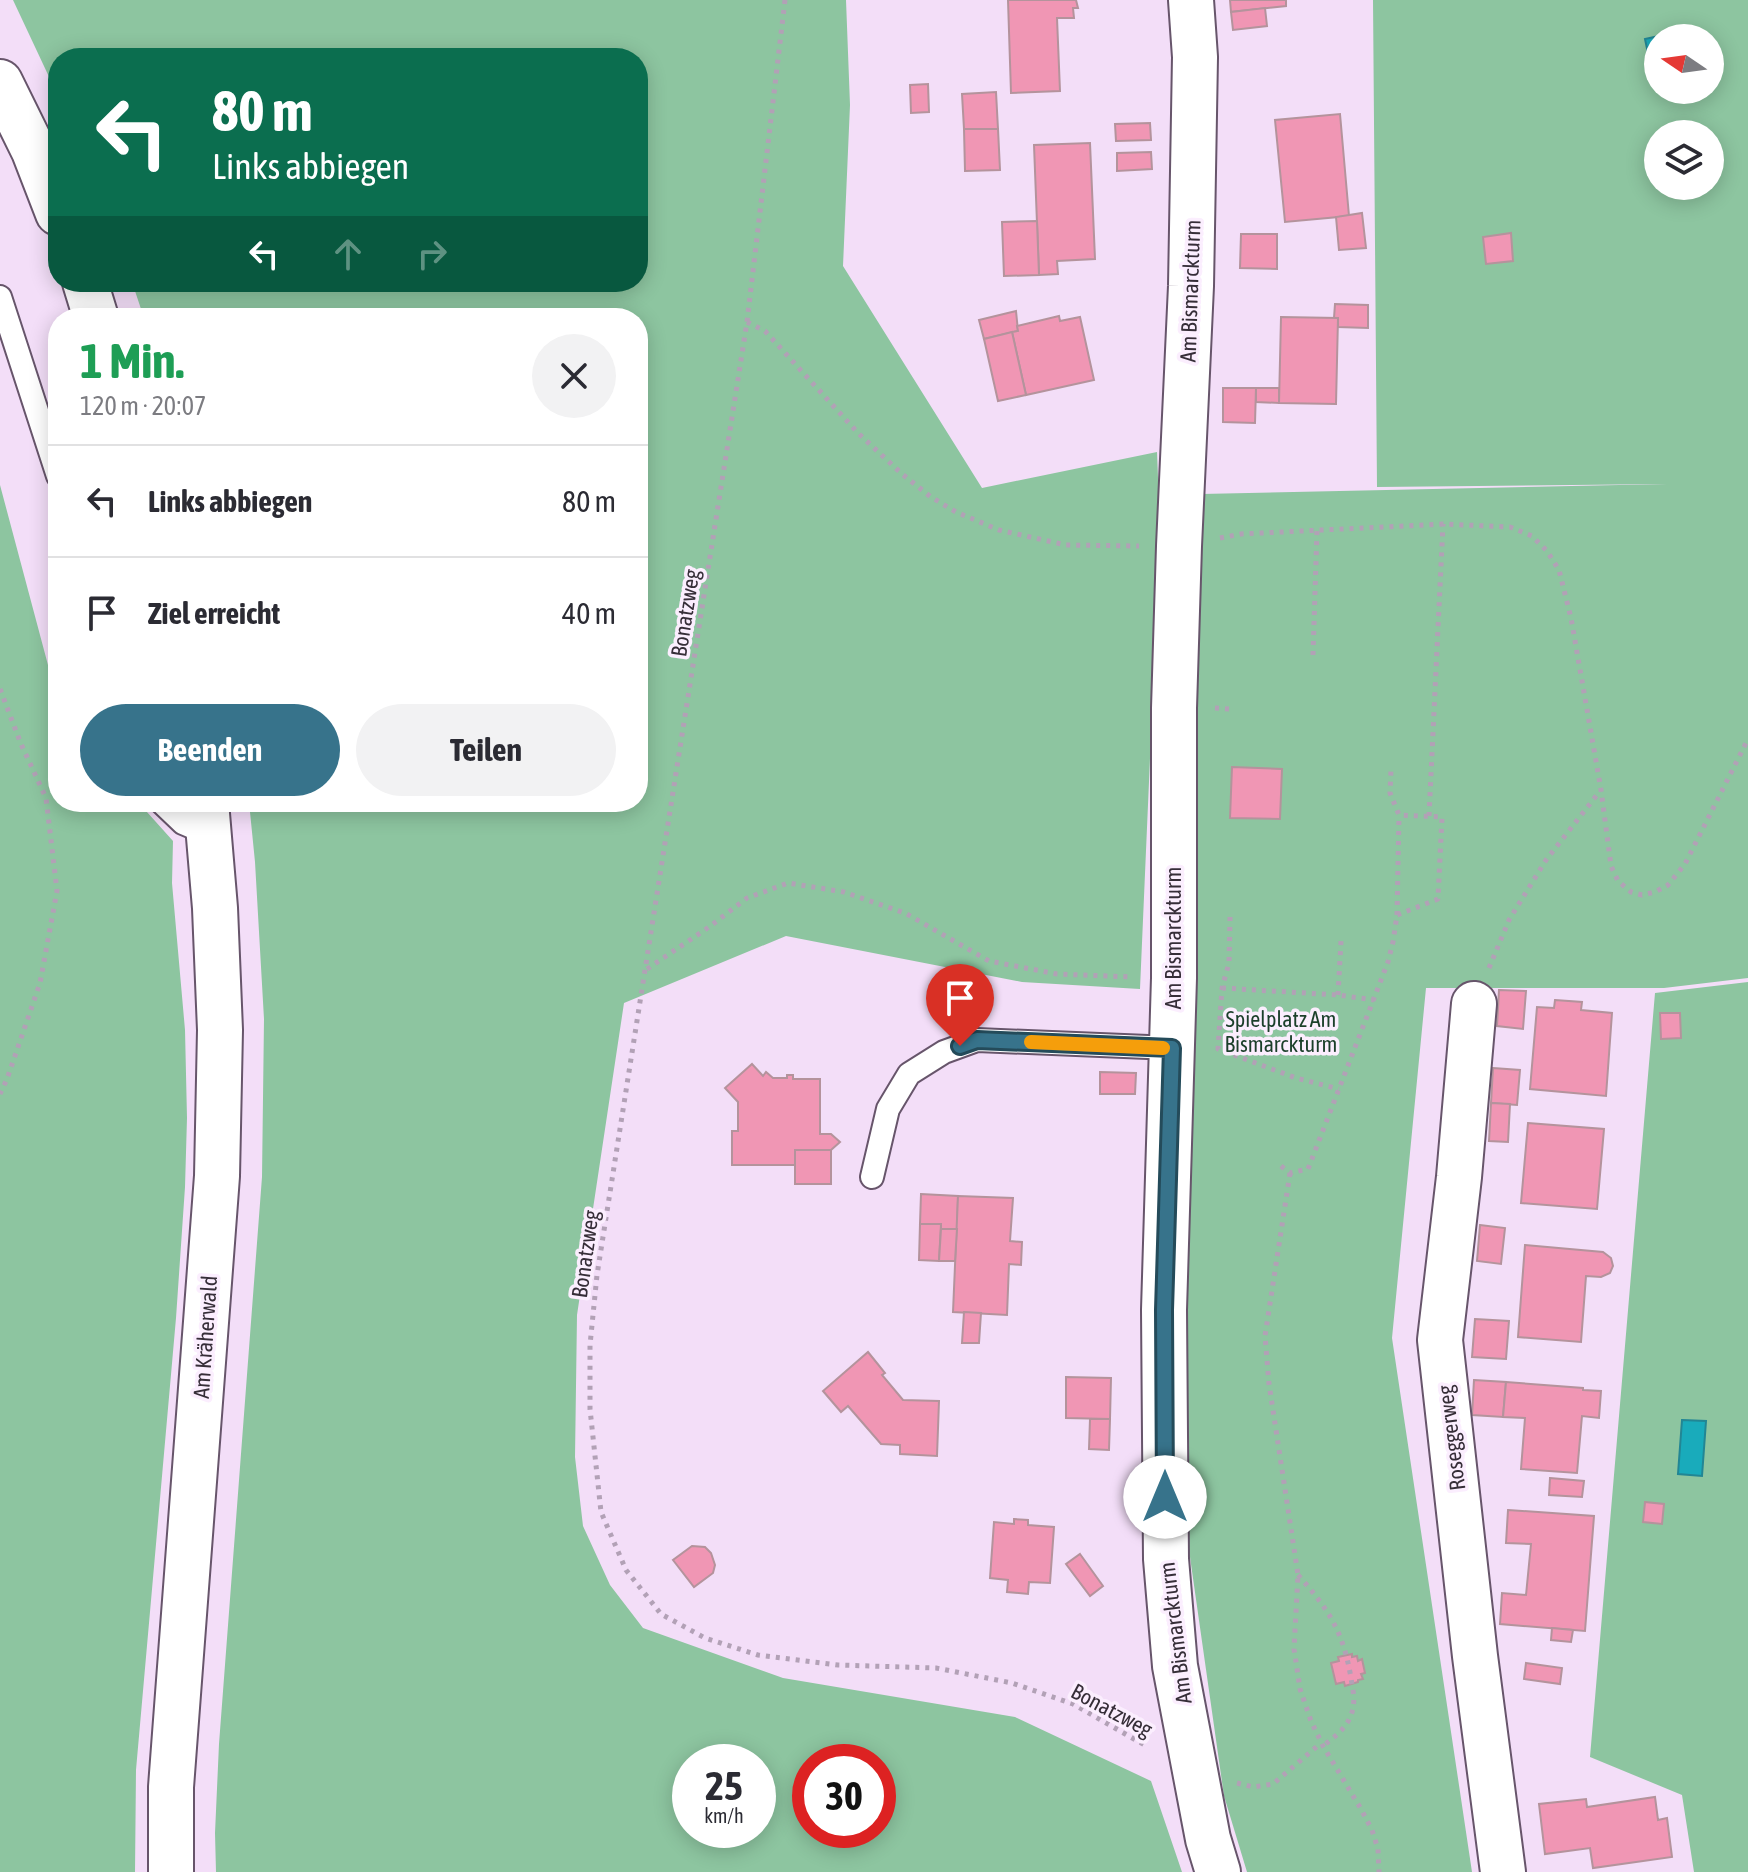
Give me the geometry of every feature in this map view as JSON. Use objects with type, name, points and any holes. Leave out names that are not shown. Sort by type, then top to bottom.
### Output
[{"type":"street","name":"Am Bismarckturm","points":[[1191,0],[1195,57],[1191,286],[1174,708],[1174,978],[1164,1310],[1166,1559],[1175,1666],[1208,1839],[1218,1872]]},
{"type":"street","points":[[0,82],[48,187]]},
{"type":"street","name":"Am Kräherwald","points":[[171,1872],[172,1773],[217,1176],[220,1030],[208,818]]},
{"type":"street","name":"Roseggerweg","points":[[1474,1004],[1459,1177],[1440,1340],[1475,1656],[1503,1872]]},
{"type":"lane","points":[[0,297],[48,445]]},
{"type":"lane","points":[[171,812],[183,823],[208,818]]},
{"type":"lane","points":[[872,1177],[888,1109],[909,1074],[944,1052],[977,1040],[1172,1048]]},
{"type":"path","name":"Bonatzweg","points":[[785,0],[747,322],[597,1275],[590,1345],[590,1409],[601,1512],[626,1570],[661,1614],[705,1638],[758,1655],[838,1665],[936,1668],[1012,1683],[1073,1704],[1197,1775],[1253,1787],[1273,1784],[1343,1730],[1352,1714],[1354,1697],[1348,1662],[1336,1626],[1322,1603],[1298,1575]]},
{"type":"path","points":[[747,322],[765,331],[858,433],[902,474],[956,512],[999,530],[1066,545],[1179,546],[1241,534],[1443,524],[1510,527],[1532,536],[1547,551],[1559,570],[1571,618],[1611,866],[1618,881],[1631,892],[1642,895],[1655,892],[1668,885],[1685,864],[1748,739]]},
{"type":"path","points":[[1429,816],[1443,524]]},
{"type":"path","points":[[1313,655],[1317,530]]},
{"type":"path","points":[[0,689],[46,798],[57,891],[40,983],[0,1094]]},
{"type":"path","points":[[1214,708],[1230,709]]},
{"type":"path","points":[[1290,1173],[1308,1169],[1388,962],[1397,915],[1399,815],[1390,793],[1391,769]]},
{"type":"path","points":[[1474,1004],[1509,920],[1546,860],[1601,790]]},
{"type":"path","points":[[1397,915],[1438,899],[1442,817],[1399,815]]},
{"type":"path","points":[[646,970],[747,898],[788,883],[844,892],[905,913],[989,961],[1057,974],[1174,978]]},
{"type":"path","points":[[1230,917],[1229,963],[1222,988],[1218,1049],[1296,1078],[1339,1089]]},
{"type":"path","points":[[1338,995],[1341,941]]},
{"type":"path","points":[[1222,988],[1374,1000]]},
{"type":"path","points":[[1281,1166],[1290,1173]]},
{"type":"path","points":[[1290,1173],[1265,1336],[1269,1384],[1298,1575],[1294,1649],[1300,1689],[1311,1721],[1372,1830],[1378,1849],[1379,1872]]},
{"type":"green space","points":[[13,0],[846,0],[850,105],[843,266],[982,488],[1157,452],[1160,528],[1140,989],[1022,982],[786,936],[624,1003],[577,1315],[575,1457],[583,1526],[610,1585],[643,1628],[783,1678],[1015,1717],[1151,1781],[1182,1872],[216,1872],[219,1744],[262,1177],[264,1019],[250,812],[648,812],[648,308],[141,308],[135,292],[648,292],[648,48],[48,48],[48,75]]},
{"type":"green space","name":"Spielplatz Am Bismarckturm","points":[[1373,0],[1748,0],[1748,978],[1664,988],[1426,988],[1392,1338],[1472,1872],[1247,1872],[1224,1796],[1187,1536],[1182,970],[1201,494],[1667,484],[1377,487]]},
{"type":"green space","points":[[0,485],[48,665],[48,812],[147,812],[173,841],[172,883],[185,1030],[187,1118],[176,1318],[136,1770],[135,1872],[0,1872]]},
{"type":"green space","points":[[1748,982],[1748,1872],[1694,1872],[1682,1795],[1590,1757],[1655,993]]},
{"type":"water","points":[[1682,1420],[1706,1421],[1702,1476],[1678,1474]]},
{"type":"building","points":[[1008,0],[1076,0],[1078,8],[1073,8],[1074,18],[1057,18],[1060,91],[1011,93]]},
{"type":"building","points":[[1230,0],[1286,0],[1286,6],[1231,12]]},
{"type":"building","points":[[1265,8],[1267,26],[1233,30],[1231,12]]},
{"type":"building","points":[[928,84],[929,112],[911,113],[910,85]]},
{"type":"building","points":[[996,92],[998,129],[964,129],[962,94]]},
{"type":"building","points":[[1340,114],[1349,216],[1285,222],[1275,120]]},
{"type":"building","points":[[1150,123],[1151,140],[1116,141],[1115,124]]},
{"type":"building","points":[[964,129],[998,129],[1000,170],[965,171]]},
{"type":"building","points":[[1090,143],[1095,259],[1057,261],[1058,274],[1039,275],[1034,145]]},
{"type":"building","points":[[1151,152],[1152,169],[1117,171],[1117,153]]},
{"type":"building","points":[[1362,213],[1366,248],[1339,250],[1336,217]]},
{"type":"building","points":[[1037,221],[1039,275],[1004,276],[1002,222]]},
{"type":"building","points":[[1511,233],[1513,261],[1486,264],[1483,237]]},
{"type":"building","points":[[1241,234],[1277,234],[1277,269],[1240,268]]},
{"type":"building","points":[[1335,304],[1368,305],[1368,328],[1338,327],[1338,318],[1334,318]]},
{"type":"building","points":[[1016,311],[1018,331],[984,339],[979,320]]},
{"type":"building","points":[[1059,316],[1060,321],[1080,317],[1094,380],[1026,395],[1012,332],[1018,331],[1017,326]]},
{"type":"building","points":[[1281,317],[1338,318],[1336,404],[1279,403]]},
{"type":"building","points":[[1012,332],[1026,395],[998,401],[984,339]]},
{"type":"building","points":[[1223,388],[1256,388],[1255,423],[1223,422]]},
{"type":"building","points":[[1256,388],[1279,388],[1279,403],[1256,402]]},
{"type":"building","points":[[1232,767],[1282,769],[1280,819],[1230,818]]},
{"type":"building","points":[[1499,990],[1526,991],[1523,1029],[1497,1026]]},
{"type":"building","points":[[1555,1000],[1582,1002],[1581,1010],[1612,1013],[1606,1096],[1530,1089],[1537,1007],[1554,1008]]},
{"type":"building","points":[[1660,1013],[1680,1013],[1681,1038],[1661,1039]]},
{"type":"building","points":[[752,1064],[763,1076],[766,1072],[773,1078],[793,1075],[793,1079],[820,1079],[820,1134],[831,1134],[840,1142],[831,1150],[795,1150],[795,1165],[732,1165],[732,1131],[738,1131],[738,1102],[725,1088]]},
{"type":"building","points":[[1493,1068],[1520,1070],[1517,1105],[1491,1103]]},
{"type":"building","points":[[1100,1072],[1136,1073],[1135,1094],[1100,1094]]},
{"type":"building","points":[[1491,1103],[1510,1104],[1508,1142],[1489,1141]]},
{"type":"building","points":[[1528,1123],[1604,1129],[1597,1209],[1521,1203]]},
{"type":"building","points":[[795,1150],[831,1150],[831,1184],[795,1184]]},
{"type":"building","points":[[921,1194],[958,1196],[957,1229],[941,1229],[941,1224],[920,1224]]},
{"type":"building","points":[[958,1196],[1013,1198],[1010,1241],[1022,1242],[1021,1265],[1009,1264],[1007,1315],[953,1312]]},
{"type":"building","points":[[920,1224],[941,1224],[939,1261],[919,1260]]},
{"type":"building","points":[[1480,1225],[1505,1228],[1501,1264],[1477,1261]]},
{"type":"building","points":[[941,1229],[957,1229],[955,1261],[939,1261]]},
{"type":"building","points":[[1525,1245],[1603,1252],[1611,1258],[1613,1266],[1610,1273],[1601,1277],[1586,1276],[1581,1342],[1518,1337]]},
{"type":"building","points":[[964,1312],[981,1313],[979,1343],[962,1343]]},
{"type":"building","points":[[1475,1319],[1509,1321],[1506,1359],[1472,1357]]},
{"type":"building","points":[[868,1352],[903,1400],[939,1401],[937,1456],[900,1454],[900,1445],[881,1444],[848,1406],[841,1412],[823,1391]]},
{"type":"building","points":[[1066,1377],[1111,1378],[1110,1419],[1066,1418]]},
{"type":"building","points":[[1474,1380],[1506,1382],[1503,1417],[1472,1415]]},
{"type":"building","points":[[1506,1382],[1601,1391],[1599,1418],[1582,1416],[1577,1473],[1521,1469],[1525,1418],[1503,1417]]},
{"type":"building","points":[[1090,1419],[1110,1419],[1109,1450],[1089,1449]]},
{"type":"building","points":[[1550,1478],[1584,1481],[1582,1497],[1549,1495]]},
{"type":"building","points":[[1645,1502],[1664,1504],[1662,1524],[1643,1522]]},
{"type":"building","points":[[1508,1510],[1594,1516],[1585,1631],[1500,1624],[1502,1593],[1526,1595],[1531,1544],[1506,1543]]},
{"type":"building","points":[[1014,1519],[1028,1520],[1028,1525],[1054,1527],[1050,1583],[1029,1582],[1028,1594],[1007,1592],[1008,1580],[990,1578],[994,1522],[1014,1524]]},
{"type":"building","points":[[692,1546],[705,1547],[715,1565],[713,1573],[694,1587],[673,1560]]},
{"type":"building","points":[[1080,1554],[1103,1586],[1090,1596],[1066,1564]]},
{"type":"building","points":[[1552,1628],[1573,1630],[1571,1642],[1551,1640]]},
{"type":"building","points":[[1352,1654],[1352,1657],[1357,1656],[1358,1661],[1362,1659],[1363,1679],[1345,1686],[1344,1682],[1336,1684],[1331,1663],[1339,1661],[1338,1657]]},
{"type":"building","points":[[1526,1663],[1562,1668],[1560,1684],[1524,1679]]},
{"type":"building","points":[[1655,1797],[1658,1820],[1667,1818],[1672,1857],[1593,1868],[1590,1848],[1545,1854],[1539,1804],[1586,1799],[1587,1807]]},
{"type":"slow traffic","points":[[1031,1042],[1163,1048]]},
{"type":"route","points":[[960,1046],[977,1040],[1172,1048],[1164,1310],[1165,1497]]}]
